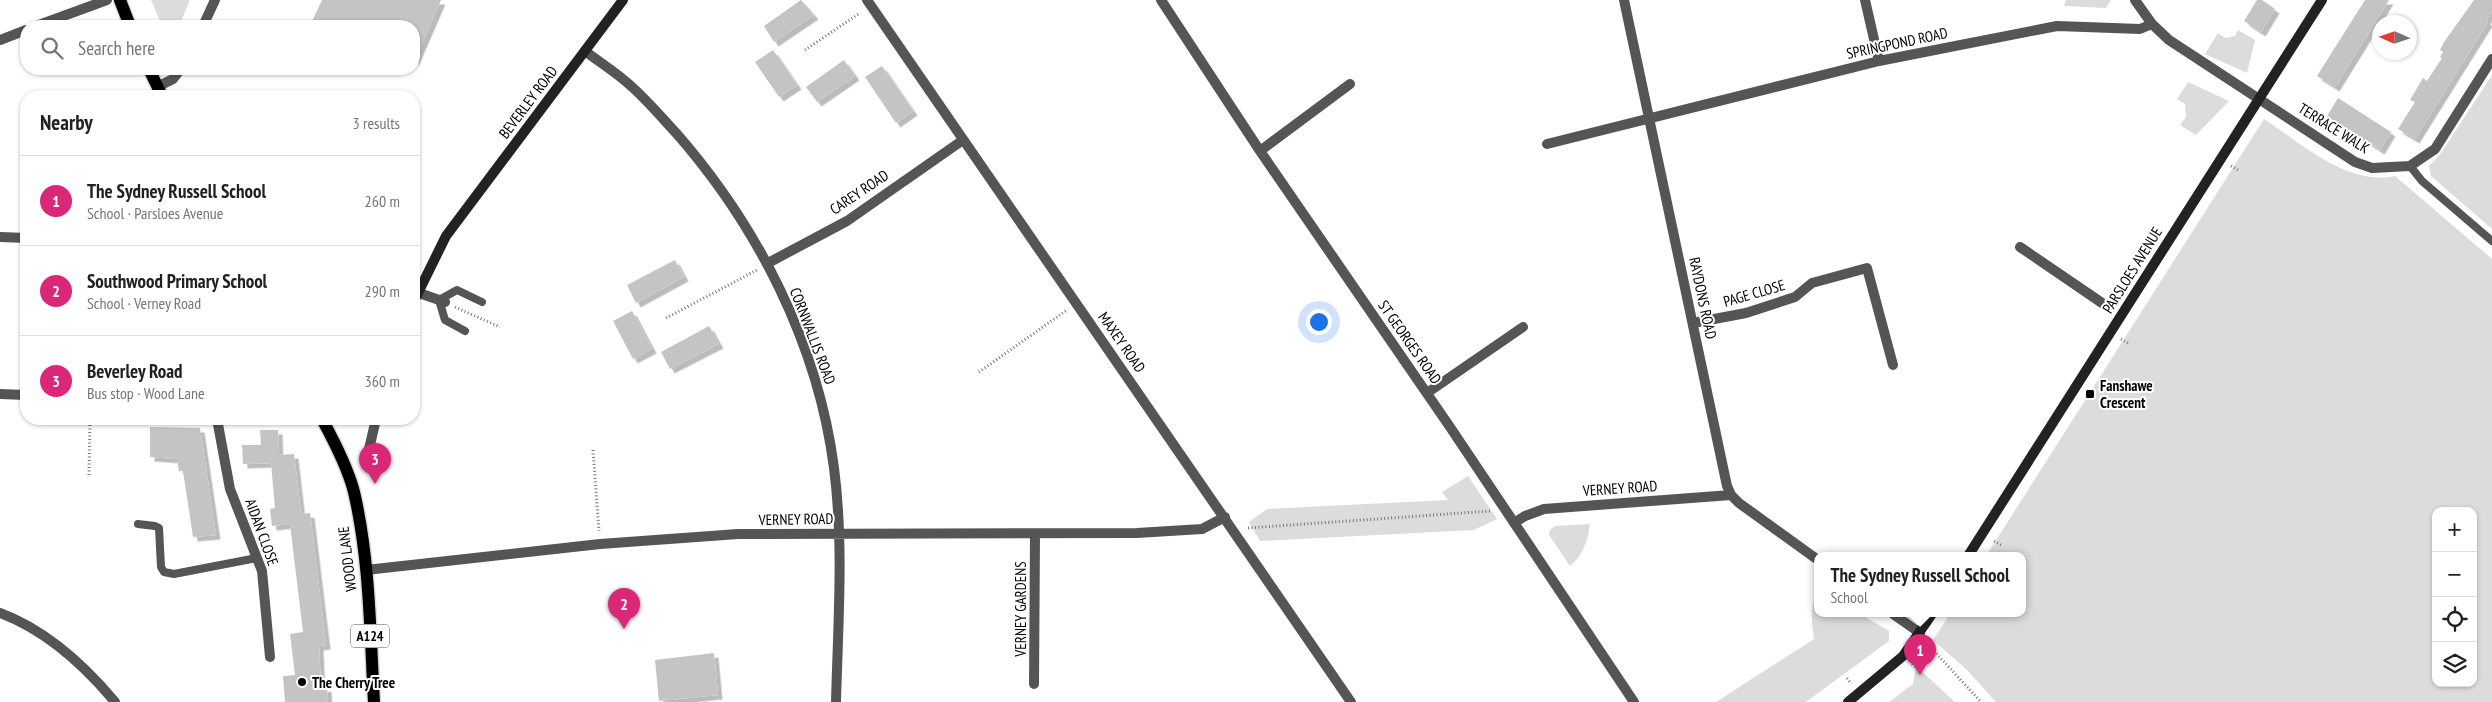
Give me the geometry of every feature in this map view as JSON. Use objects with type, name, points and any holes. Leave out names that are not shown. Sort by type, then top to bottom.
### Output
[{"type":"main road","points":[[120,0],[128,20]]},
{"type":"main road","points":[[152,75],[158,90]]},
{"type":"main road","name":"WOOD LANE","points":[[325,425],[354,490],[366,570],[374,702]]},
{"type":"street","points":[[52,20],[107,0]]},
{"type":"street","points":[[206,20],[215,0]]},
{"type":"street","name":"BEVERLEY ROAD","points":[[420,289],[446,236],[623,0]]},
{"type":"street","name":"RAYDONS ROAD","points":[[1624,0],[1731,495]]},
{"type":"street","points":[[1865,0],[1879,61]]},
{"type":"street","points":[[2135,0],[2152,24],[2169,40],[2260,100]]},
{"type":"street","name":"PARSLOES AVENUE","points":[[1971,552],[2322,0]]},
{"type":"street","name":"ST GEORGES ROAD","points":[[1163,1],[1260,151],[1427,393],[1634,702]]},
{"type":"street","name":"MAXEY ROAD","points":[[869,3],[1078,303],[1351,702]]},
{"type":"street","name":"SPRINGPOND ROAD","points":[[1547,144],[1879,61],[2057,26],[2140,29],[2152,24]]},
{"type":"street","points":[[0,40],[20,32]]},
{"type":"street","name":"CORNWALLIS ROAD","points":[[585,51],[626,81],[655,109],[695,155],[734,208],[768,262],[795,326],[817,388],[834,468],[839,533],[836,702]]},
{"type":"street","points":[[2410,166],[2435,149],[2492,59]]},
{"type":"street","points":[[161,90],[176,75]]},
{"type":"street","points":[[1260,151],[1350,84]]},
{"type":"street","name":"TERRACE WALK","points":[[2260,100],[2355,162],[2372,168],[2410,166]]},
{"type":"street","name":"CAREY ROAD","points":[[768,262],[847,221],[963,140]]},
{"type":"street","points":[[0,237],[20,238]]},
{"type":"street","name":"PARSLOES AVENUE","points":[[2020,247],[2106,304]]},
{"type":"street","name":"PAGE CLOSE","points":[[1693,323],[1746,314],[1795,297],[1812,283],[1867,268],[1893,365]]},
{"type":"street","points":[[420,298],[442,301]]},
{"type":"street","points":[[1427,393],[1523,327]]},
{"type":"street","points":[[0,394],[20,395]]},
{"type":"street","name":"AIDAN CLOSE","points":[[218,425],[230,489],[262,572],[270,657]]},
{"type":"street","points":[[369,449],[375,425]]},
{"type":"street","points":[[1731,495],[1814,557]]},
{"type":"street","name":"VERNEY ROAD","points":[[1514,523],[1525,516],[1544,509],[1731,495]]},
{"type":"street","name":"VERNEY ROAD","points":[[366,570],[600,544],[738,534],[1035,535],[1202,529],[1225,517]]},
{"type":"street","name":"VERNEY GARDENS","points":[[1034,684],[1035,535]]},
{"type":"street","points":[[0,613],[38,632],[68,654],[95,678],[115,702]]},
{"type":"street","points":[[1897,617],[1920,633]]},
{"type":"street","points":[[1848,702],[1889,670],[1903,656],[1930,617]]},
{"type":"lane","points":[[2410,166],[2422,181],[2492,241]]},
{"type":"lane","points":[[465,330],[445,320],[442,301],[457,290],[482,302]]},
{"type":"lane","points":[[138,524],[159,528],[161,567],[164,572],[174,574],[257,558]]},
{"type":"path","points":[[805,50],[869,3]]},
{"type":"path","points":[[666,318],[768,262]]},
{"type":"path","points":[[442,301],[500,327]]},
{"type":"path","points":[[979,372],[1078,303]]},
{"type":"path","points":[[89,474],[90,425]]},
{"type":"path","points":[[593,450],[600,544]]},
{"type":"path","points":[[1243,523],[1247,528],[1496,510]]},
{"type":"path","points":[[1991,539],[2001,545]]},
{"type":"path","points":[[1934,651],[1982,702]]},
{"type":"path","points":[[1911,663],[1919,670]]},
{"type":"shaded area","points":[[151,0],[190,0],[182,20],[159,20]]},
{"type":"shaded area","points":[[2066,0],[2111,0],[2106,8],[2064,6]]},
{"type":"shaded area","points":[[2238,30],[2255,40],[2247,73],[2205,54],[2218,33],[2225,38],[2235,36]]},
{"type":"shaded area","points":[[2492,75],[2492,229],[2431,176],[2429,166],[2441,153]]},
{"type":"shaded area","points":[[2188,82],[2229,101],[2196,135],[2180,125],[2186,117],[2185,104],[2177,99]]},
{"type":"shaded area","points":[[2264,119],[2309,151],[2342,169],[2360,175],[2377,177],[2395,176],[2492,259],[2492,702],[1996,702],[1966,669],[1933,640],[1948,617],[2026,617],[2026,552],[1989,552]]},
{"type":"shaded area","points":[[1468,476],[1497,519],[1474,530],[1260,541],[1249,522],[1267,509],[1448,500],[1442,492]]},
{"type":"shaded area","points":[[1590,524],[1584,547],[1570,566],[1549,535],[1550,530],[1555,526]]},
{"type":"shaded area","points":[[1814,599],[1814,617],[1865,617],[1889,631],[1889,641],[1806,702],[1716,702],[1814,639],[1812,610]]},
{"type":"shaded area","points":[[1916,666],[1955,702],[1889,702],[1913,684]]},
{"type":"building","points":[[322,0],[441,0],[420,48],[420,20],[313,20]]},
{"type":"building","points":[[801,0],[814,15],[774,42],[764,26]]},
{"type":"building","points":[[2257,0],[2262,0],[2275,9],[2261,32],[2244,21]]},
{"type":"building","points":[[2365,0],[2389,0],[2380,15],[2372,15],[2372,27],[2335,87],[2317,76]]},
{"type":"building","points":[[2474,0],[2492,0],[2492,10],[2486,20],[2488,22],[2415,139],[2398,129],[2415,102],[2410,100],[2423,78],[2427,81],[2442,58],[2440,57],[2443,52],[2440,50],[2444,42]]},
{"type":"building","points":[[773,50],[797,85],[779,97],[755,62]]},
{"type":"building","points":[[844,60],[855,76],[817,102],[806,87]]},
{"type":"building","points":[[882,66],[913,111],[896,123],[865,77]]},
{"type":"building","points":[[2338,98],[2391,132],[2380,150],[2327,116]]},
{"type":"building","points":[[675,260],[684,277],[636,303],[627,285]]},
{"type":"building","points":[[632,311],[652,349],[633,359],[613,321]]},
{"type":"building","points":[[709,326],[719,344],[670,369],[661,352]]},
{"type":"building","points":[[150,427],[200,428],[216,535],[193,537],[183,471],[179,471],[177,459],[150,457]]},
{"type":"building","points":[[260,430],[278,430],[279,455],[294,454],[301,514],[310,513],[326,645],[319,646],[321,688],[327,687],[328,702],[285,702],[283,676],[295,675],[290,634],[303,632],[290,524],[272,526],[270,509],[275,508],[271,463],[243,464],[242,445],[261,445]]},
{"type":"building","points":[[714,653],[718,695],[659,701],[655,660]]},
{"type":"place","name":"Fanshawe Crescent","points":[[2090,394]]},
{"type":"place","name":"Beverley Road","points":[[375,484]]},
{"type":"place","name":"Southwood Primary School","points":[[624,629]]},
{"type":"place","name":"The Sydney Russell School","points":[[1920,675]]},
{"type":"place","name":"The Cherry Tree","points":[[302,682]]}]
